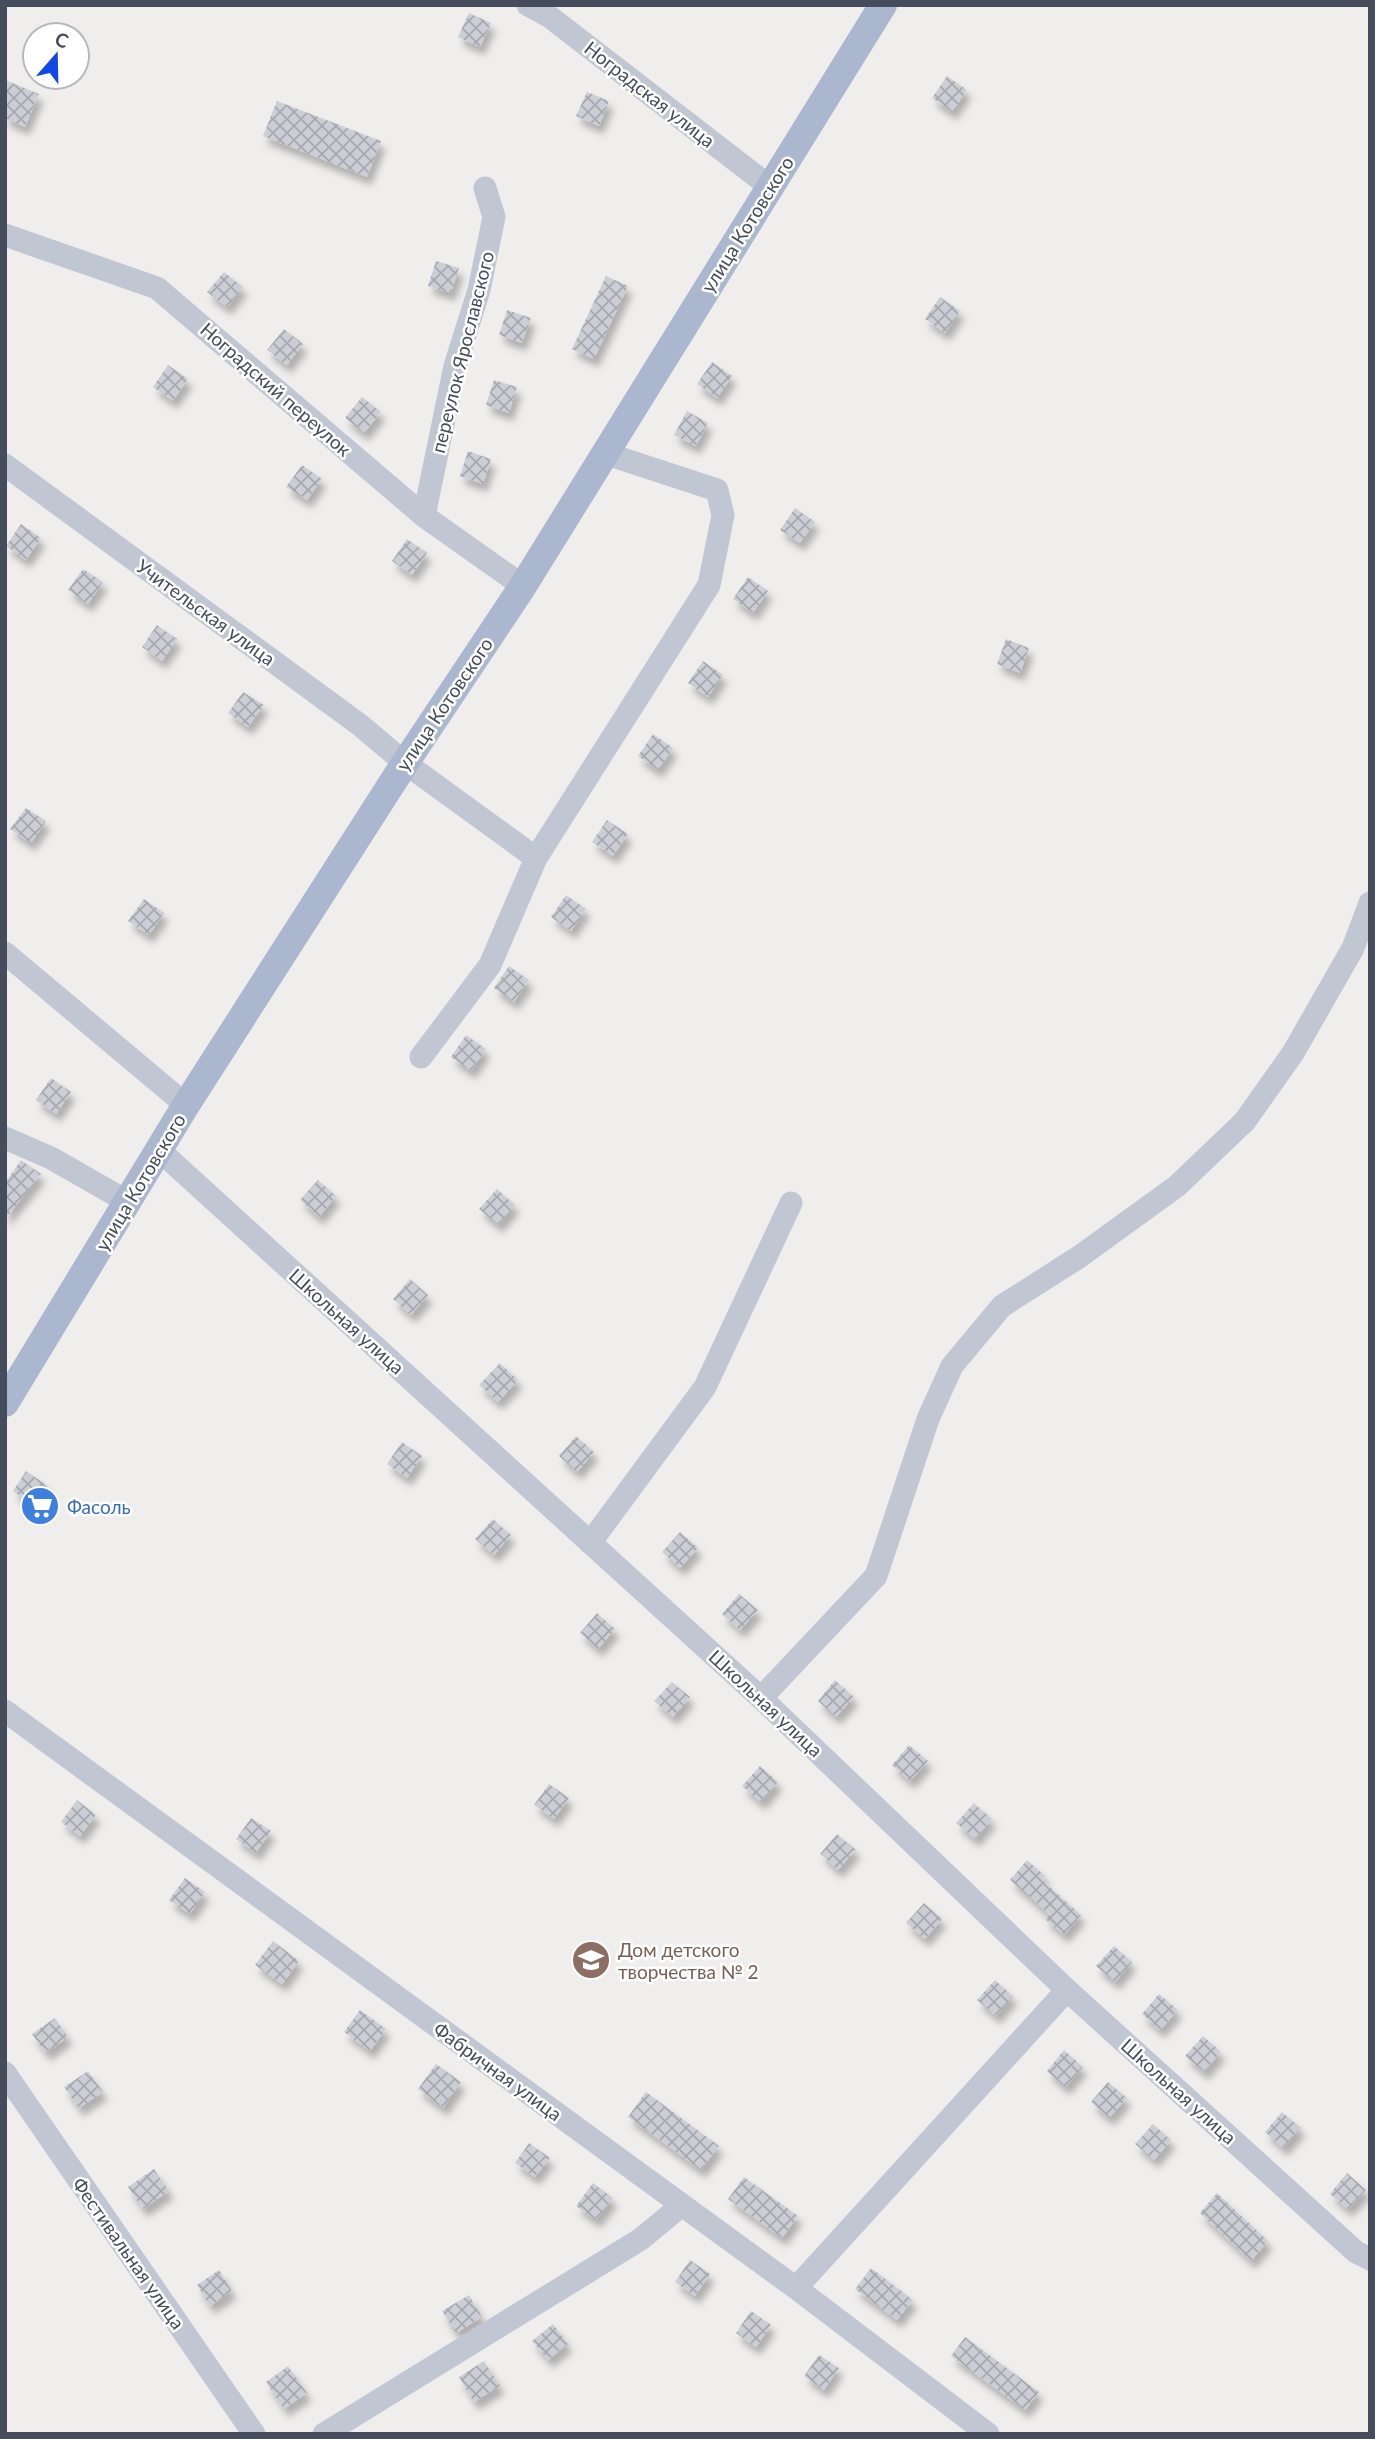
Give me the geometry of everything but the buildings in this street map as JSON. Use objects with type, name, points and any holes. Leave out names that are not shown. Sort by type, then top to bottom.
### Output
[{"type":"main road","name":"улица Котовского","points":[[5,1403],[186,1105],[405,763],[523,586],[883,5]]},
{"type":"street","name":"Ноградская улица","points":[[528,5],[552,11],[770,187]]},
{"type":"street","name":"переулок Ярославского","points":[[425,516],[455,366],[479,290],[494,217],[485,188]]},
{"type":"street","name":"Ноградский переулок","points":[[5,235],[157,288],[425,516],[523,586]]},
{"type":"street","points":[[421,1058],[490,965],[536,859],[709,585],[723,515],[717,490],[604,453]]},
{"type":"street","name":"Учительская улица","points":[[5,465],[359,724],[405,763],[536,859]]},
{"type":"street","points":[[761,1698],[876,1576],[928,1419],[952,1366],[1002,1306],[1079,1257],[1177,1186],[1245,1121],[1293,1053],[1353,948],[1370,903]]},
{"type":"street","points":[[5,953],[186,1105]]},
{"type":"street","points":[[5,1138],[51,1158],[128,1202]]},
{"type":"street","name":"Школьная улица","points":[[159,1150],[761,1698],[1067,1990],[1356,2252],[1370,2259]]},
{"type":"street","points":[[590,1543],[705,1387],[791,1203]]},
{"type":"street","name":"Фабричная улица","points":[[5,1711],[796,2288],[988,2434]]},
{"type":"street","points":[[796,2288],[1067,1990]]},
{"type":"street","name":"Фестивальная улица","points":[[5,2073],[254,2434]]},
{"type":"street","points":[[324,2434],[641,2239],[682,2205]]},
{"type":"place","name":"Фасоль","points":[[40,1506]]},
{"type":"place","name":"Дом детского творчества № 2","points":[[591,1960]]}]
